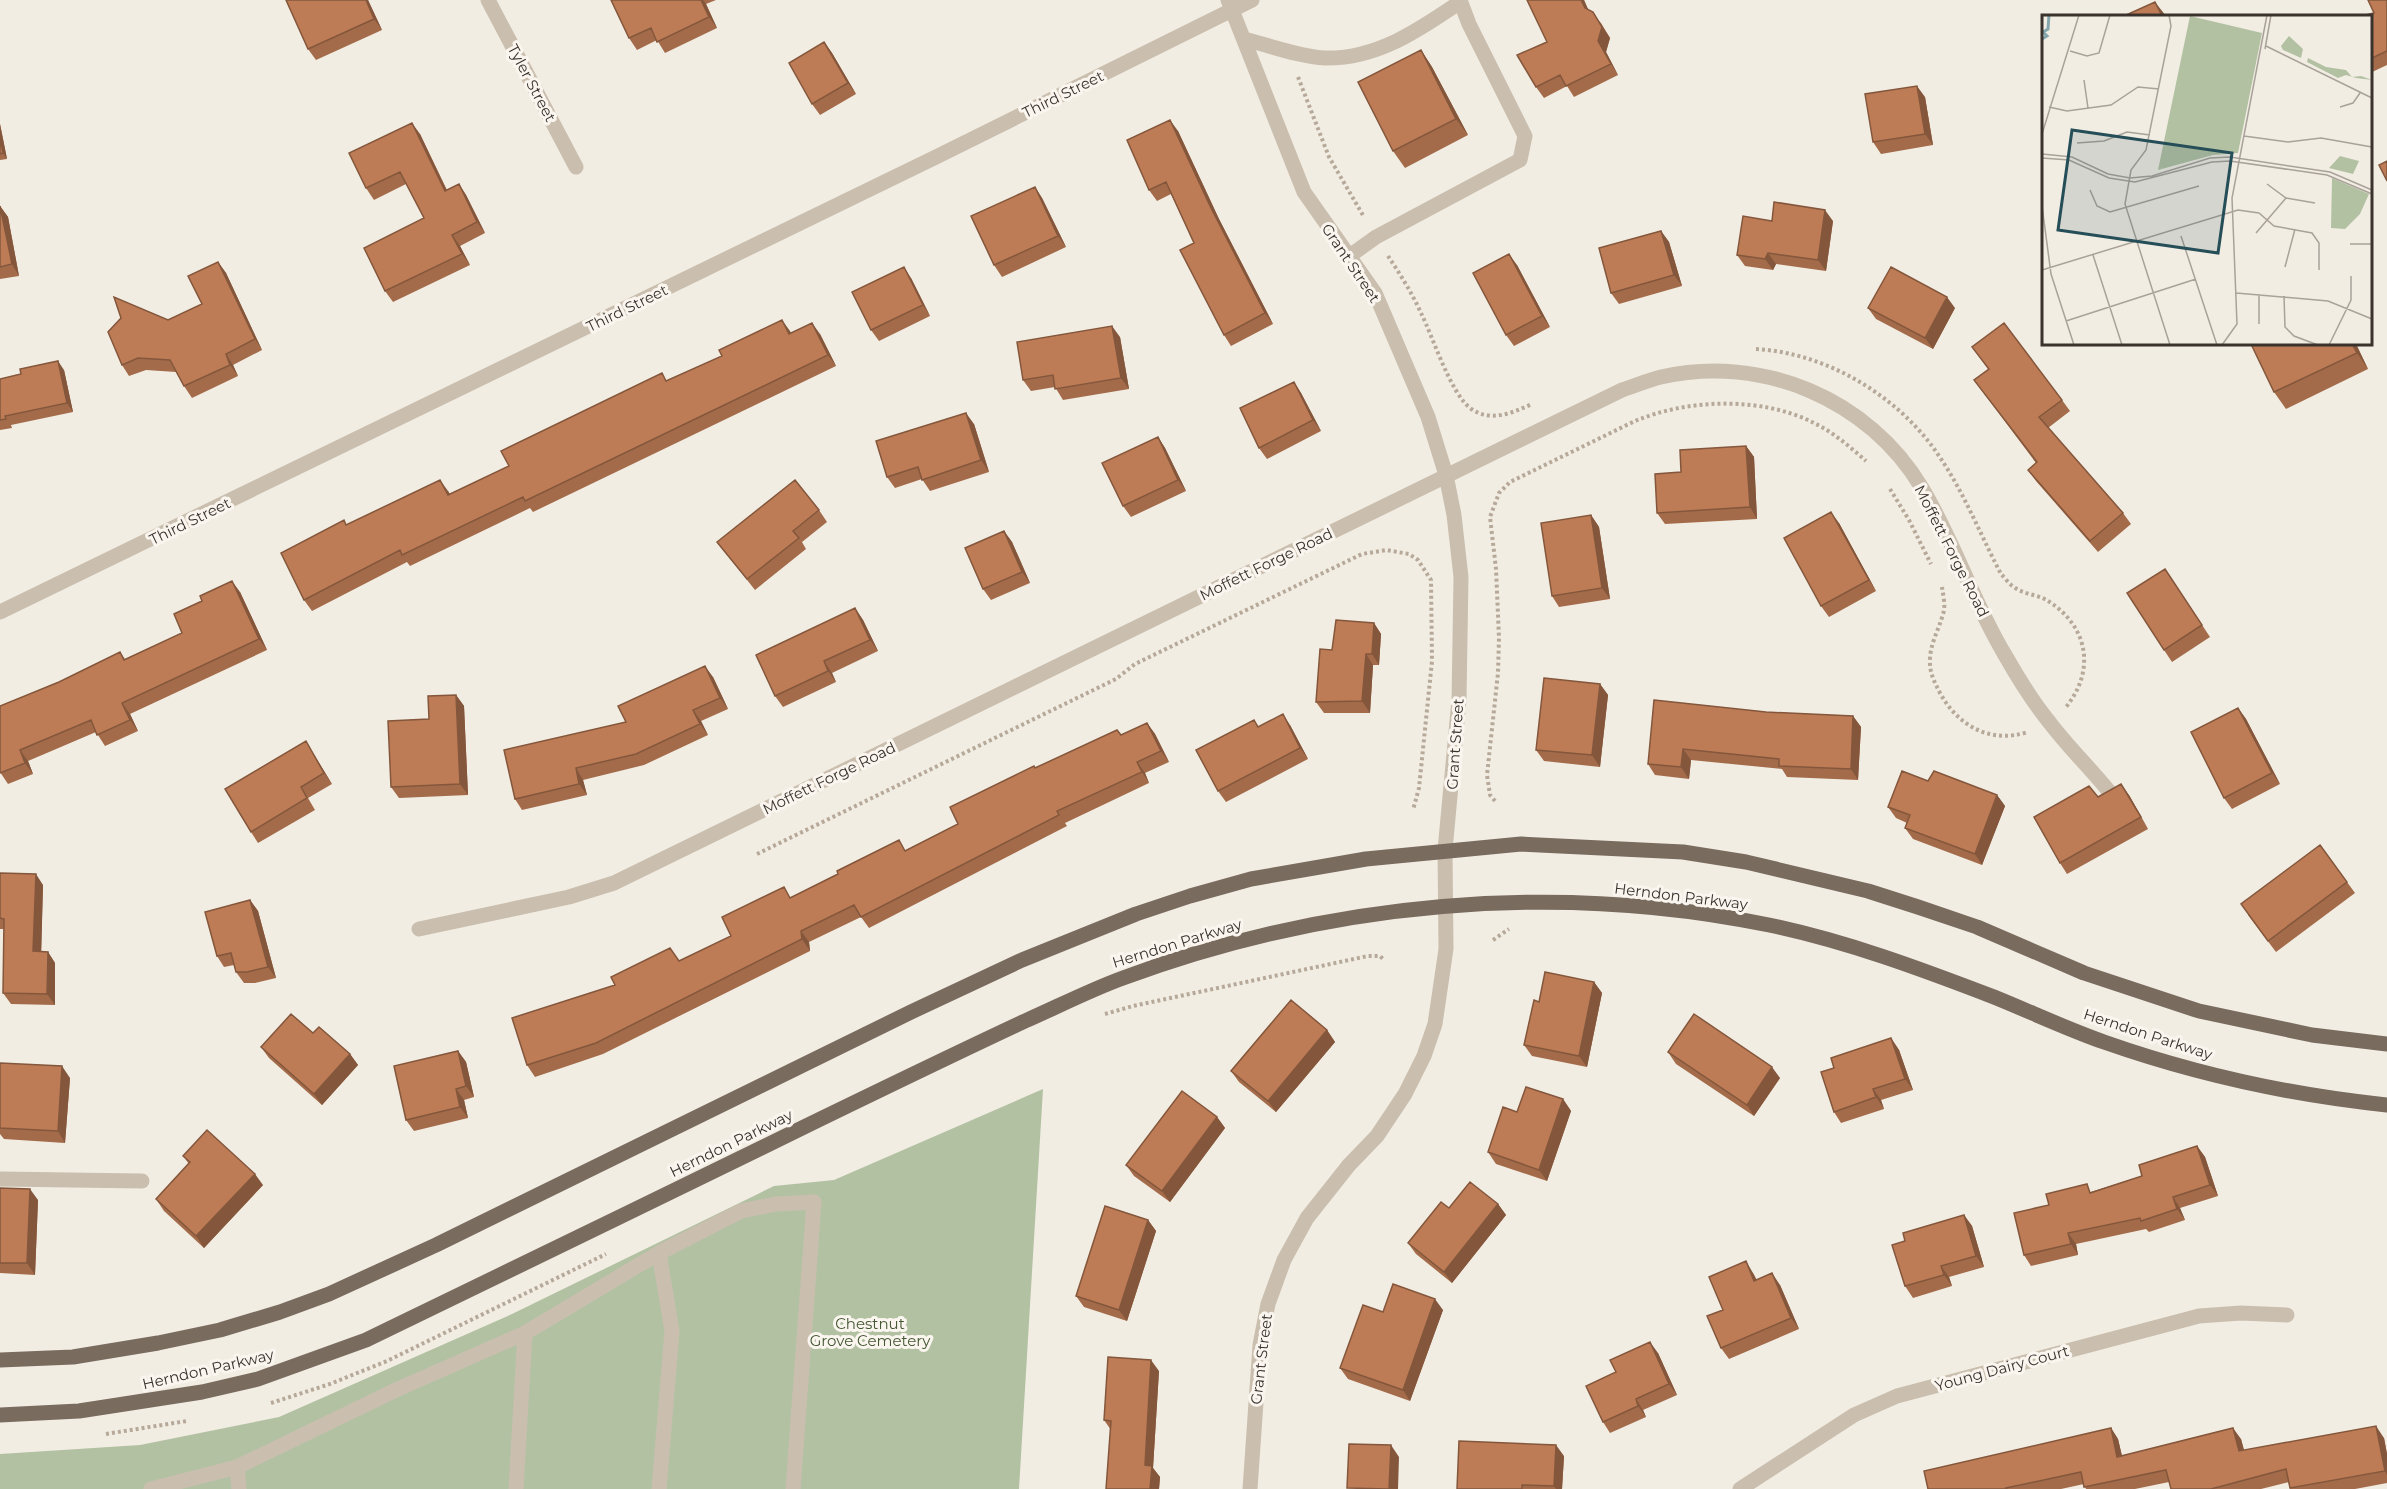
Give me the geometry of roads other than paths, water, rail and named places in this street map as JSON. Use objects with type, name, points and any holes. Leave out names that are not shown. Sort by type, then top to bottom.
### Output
[{"type":"main road","points":[[0,1360],[73,1356],[158,1343],[220,1330],[280,1312],[383,1270],[1022,960],[1136,914],[1251,879],[1366,859],[1521,844],[1683,852],[1746,862],[1868,891],[1908,903],[1977,927],[2084,974],[2199,1011],[2312,1035],[2387,1044]]},
{"type":"main road","name":"Herndon Parkway","points":[[0,1415],[79,1411],[140,1403],[258,1380],[313,1361],[366,1340],[906,1077],[1117,980],[1171,961],[1272,934],[1446,904],[1532,902],[1654,907],[1771,926],[1885,957],[1994,997],[2103,1042],[2165,1061],[2279,1089],[2336,1100],[2387,1105]]},
{"type":"street","name":"Tyler Street","points":[[488,0],[576,167]]},
{"type":"street","name":"Third Street","points":[[0,612],[853,197],[1230,5],[1252,0]]},
{"type":"street","points":[[1244,39],[1324,58],[1362,54],[1394,43],[1419,30],[1460,1],[1469,24],[1525,136],[1520,160],[1376,237],[1348,257]]},
{"type":"street","name":"Grant Street","points":[[1230,5],[1304,192],[1375,293],[1428,417],[1446,476],[1454,515],[1461,577],[1459,700],[1445,850],[1444,968],[1435,1024],[1424,1056],[1405,1095],[1377,1136],[1350,1164],[1307,1218],[1284,1260],[1268,1304],[1260,1345],[1250,1489]]},
{"type":"street","name":"Moffett Forge Road","points":[[419,929],[569,897],[615,883],[1622,390],[1660,377],[1704,371],[1750,373],[1794,384],[1833,401],[1869,425],[1898,454],[1922,489],[2004,655],[2049,722],[2112,795]]},
{"type":"street","points":[[0,1179],[142,1181]]},
{"type":"street","points":[[151,1489],[237,1467],[398,1389],[525,1333],[659,1253],[741,1211],[776,1204],[814,1202],[793,1489]]},
{"type":"street","points":[[659,1253],[672,1331],[659,1489]]},
{"type":"street","name":"Young Dairy Court","points":[[1740,1489],[1854,1415],[1897,1396],[2191,1318],[2241,1312],[2287,1315]]},
{"type":"street","points":[[516,1489],[525,1333]]},
{"type":"street","points":[[237,1467],[240,1489]]},
{"type":"park label","name":"Chestnut Grove Cemetery","points":[[870,1332]]}]
